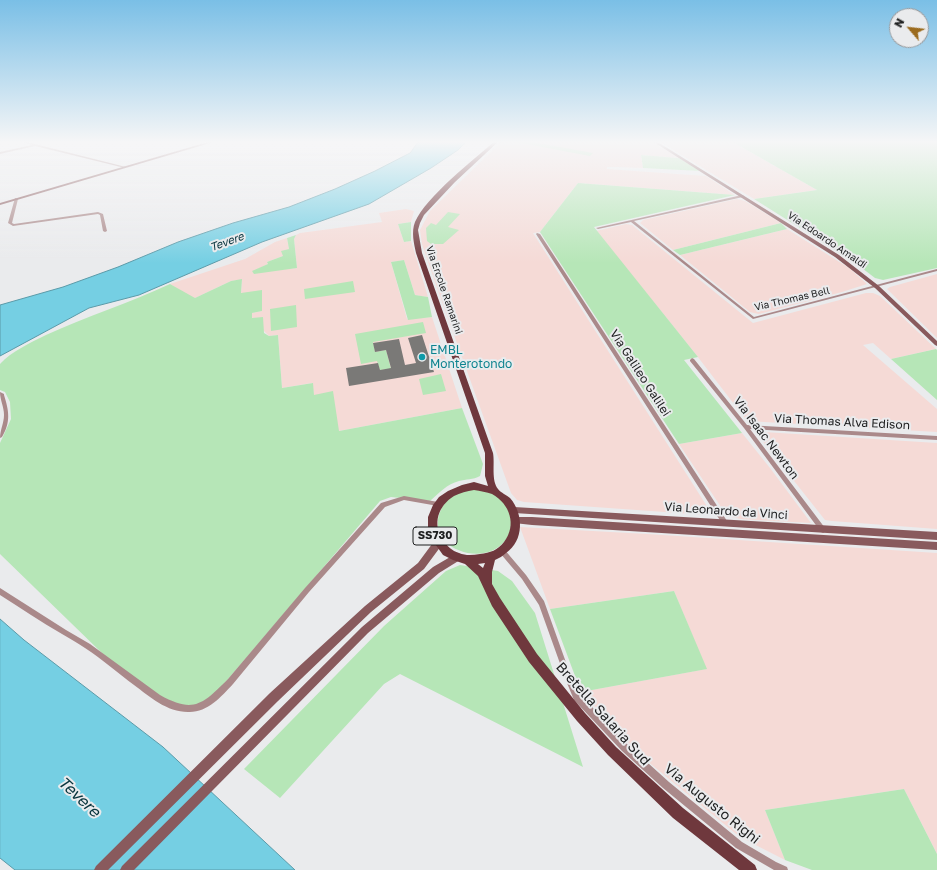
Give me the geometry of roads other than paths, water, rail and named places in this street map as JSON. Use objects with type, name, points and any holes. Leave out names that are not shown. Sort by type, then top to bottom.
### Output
[{"type":"main road","points":[[0,204],[77,182]]},
{"type":"main road","name":"Via Ercole Ramarini","points":[[454,182],[426,208],[417,224],[416,234],[419,253],[489,453],[491,461],[489,473],[494,490]]},
{"type":"main road","name":"Via Edoardo Amaldi","points":[[719,182],[837,256],[877,287],[937,344]]},
{"type":"main road","points":[[474,486],[484,479],[489,473]]},
{"type":"main road","points":[[438,504],[445,496],[463,487],[474,486],[494,490],[506,498],[514,510],[517,521]]},
{"type":"main road","name":"SS730","points":[[438,504],[432,523],[438,543],[457,557],[468,560],[491,558],[502,551],[510,544],[515,533],[517,521]]},
{"type":"main road","name":"Via Leonardo da Vinci","points":[[514,510],[937,536]]},
{"type":"main road","name":"Via Leonardo da Vinci","points":[[517,521],[937,546]]},
{"type":"main road","name":"SS730","points":[[100,870],[274,697],[368,609],[421,566],[438,543]]},
{"type":"main road","name":"SS730","points":[[126,870],[285,709],[387,610],[436,570],[457,557]]},
{"type":"main road","name":"Bretella Salaria Sud","points":[[490,591],[487,572],[491,558]]},
{"type":"main road","name":"Bretella Salaria Sud","points":[[468,560],[481,574],[504,614],[533,658],[581,717],[612,751],[678,813],[750,870]]},
{"type":"street","points":[[598,228],[742,196]]},
{"type":"street","points":[[16,199],[10,223],[14,225],[98,213],[102,214],[105,231]]},
{"type":"street","name":"Via Thomas Bell","points":[[632,220],[753,318],[877,287],[937,270]]},
{"type":"street","name":"Via Galileo Galilei","points":[[538,234],[725,523]]},
{"type":"street","name":"Via Isaac Newton","points":[[692,360],[746,427],[823,530]]},
{"type":"street","points":[[0,394],[2,395],[6,406],[7,419],[0,436]]},
{"type":"street","name":"Via Thomas Alva Edison","points":[[746,427],[937,438]]},
{"type":"street","points":[[0,591],[88,646],[157,698],[186,710],[201,707],[217,696],[282,618],[384,505],[404,498],[438,504]]},
{"type":"street","name":"Via Augusto Righi","points":[[502,551],[524,577],[542,603],[570,683],[577,697],[625,748],[671,789],[739,845],[784,870]]},
{"type":"water","name":"Tevere","points":[[351,182],[408,182],[369,204],[262,242],[139,295],[89,308],[0,356],[0,305],[63,287],[118,267],[178,242],[233,223],[289,207]]},
{"type":"water","name":"Tevere","points":[[0,619],[24,640],[163,747],[295,870],[15,870],[0,858]]},
{"type":"place","name":"EMBL Monterotondo","points":[[422,357]]}]
